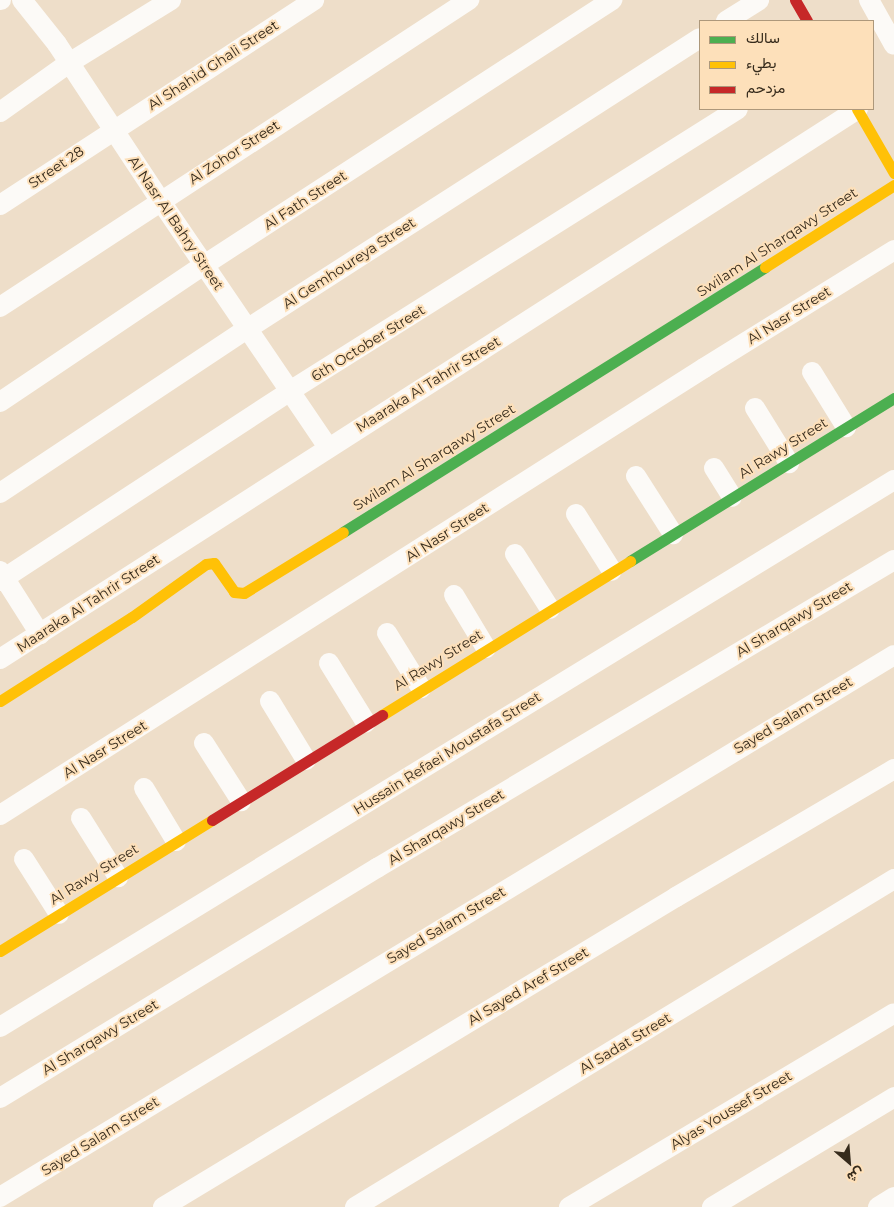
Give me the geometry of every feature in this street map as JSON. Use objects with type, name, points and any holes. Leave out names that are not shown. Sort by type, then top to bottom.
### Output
[{"type":"street","points":[[0,112],[69,64],[171,0]]},
{"type":"street","name":"Al Shahid Ghali Street","points":[[113,129],[314,0]]},
{"type":"street","name":"Al Zohor Street","points":[[0,307],[160,200],[469,0]]},
{"type":"street","name":"Al Fath Street","points":[[0,402],[204,265],[612,0]]},
{"type":"street","points":[[728,20],[759,0]]},
{"type":"street","points":[[795,0],[806,20]]},
{"type":"street","points":[[869,0],[894,45]]},
{"type":"street","name":"Al Nasr Al Bahry Street","points":[[29,2],[160,200],[328,447]]},
{"type":"street","name":"Al Gemhoureya Street","points":[[0,493],[247,329],[699,39]]},
{"type":"street","name":"6th October Street","points":[[2,577],[290,392],[736,110]]},
{"type":"street","name":"Maaraka Al Tahrir Street","points":[[0,659],[855,110]]},
{"type":"street","points":[[858,110],[894,173]]},
{"type":"street","name":"Street 28","points":[[0,205],[113,129]]},
{"type":"street","name":"Swilam Al Sharqawy Street","points":[[0,701],[132,617],[206,564],[211,562],[215,564],[234,592],[244,593],[894,185]]},
{"type":"street","name":"Al Nasr Street","points":[[0,815],[704,368],[894,250]]},
{"type":"street","points":[[812,372],[846,427]]},
{"type":"street","name":"Al Rawy Street","points":[[0,950],[421,688],[894,398]]},
{"type":"street","points":[[755,408],[788,463]]},
{"type":"street","points":[[714,468],[732,497]]},
{"type":"street","points":[[636,476],[672,534]]},
{"type":"street","name":"Hussain Refaei Moustafa Street","points":[[0,1027],[894,480]]},
{"type":"street","points":[[576,514],[612,571]]},
{"type":"street","points":[[516,554],[550,609]]},
{"type":"street","name":"Al Sharqawy Street","points":[[0,1098],[394,858],[894,560]]},
{"type":"street","points":[[2,577],[40,634]]},
{"type":"street","points":[[454,595],[486,648]]},
{"type":"street","points":[[387,633],[421,688]]},
{"type":"street","name":"Sayed Salam Street","points":[[0,1198],[894,655]]},
{"type":"street","points":[[329,664],[366,723]]},
{"type":"street","points":[[270,702],[306,760]]},
{"type":"street","points":[[204,743],[241,801]]},
{"type":"street","name":"Al Sayed Aref Street","points":[[163,1207],[676,897],[894,768]]},
{"type":"street","points":[[144,788],[176,841]]},
{"type":"street","points":[[81,818],[118,877]]},
{"type":"street","points":[[24,859],[59,914]]},
{"type":"street","name":"Al Sadat Street","points":[[354,1207],[894,878]]},
{"type":"street","name":"Alyas Youssef Street","points":[[569,1207],[894,1013]]},
{"type":"street","points":[[712,1207],[894,1097]]},
{"type":"street","points":[[878,1207],[894,1197]]},
{"type":"traffic: fast","points":[[343,532],[765,267]]},
{"type":"traffic: fast","points":[[630,561],[894,398]]},
{"type":"traffic: slow","points":[[858,110],[894,173]]},
{"type":"traffic: slow","points":[[765,267],[894,185]]},
{"type":"traffic: slow","points":[[0,701],[132,617],[206,564],[214,563],[234,592],[244,593],[343,532]]},
{"type":"traffic: slow","points":[[382,715],[630,561]]},
{"type":"traffic: slow","points":[[0,951],[212,820]]},
{"type":"traffic: jam","points":[[795,0],[806,20]]},
{"type":"traffic: jam","points":[[212,820],[382,715]]}]
